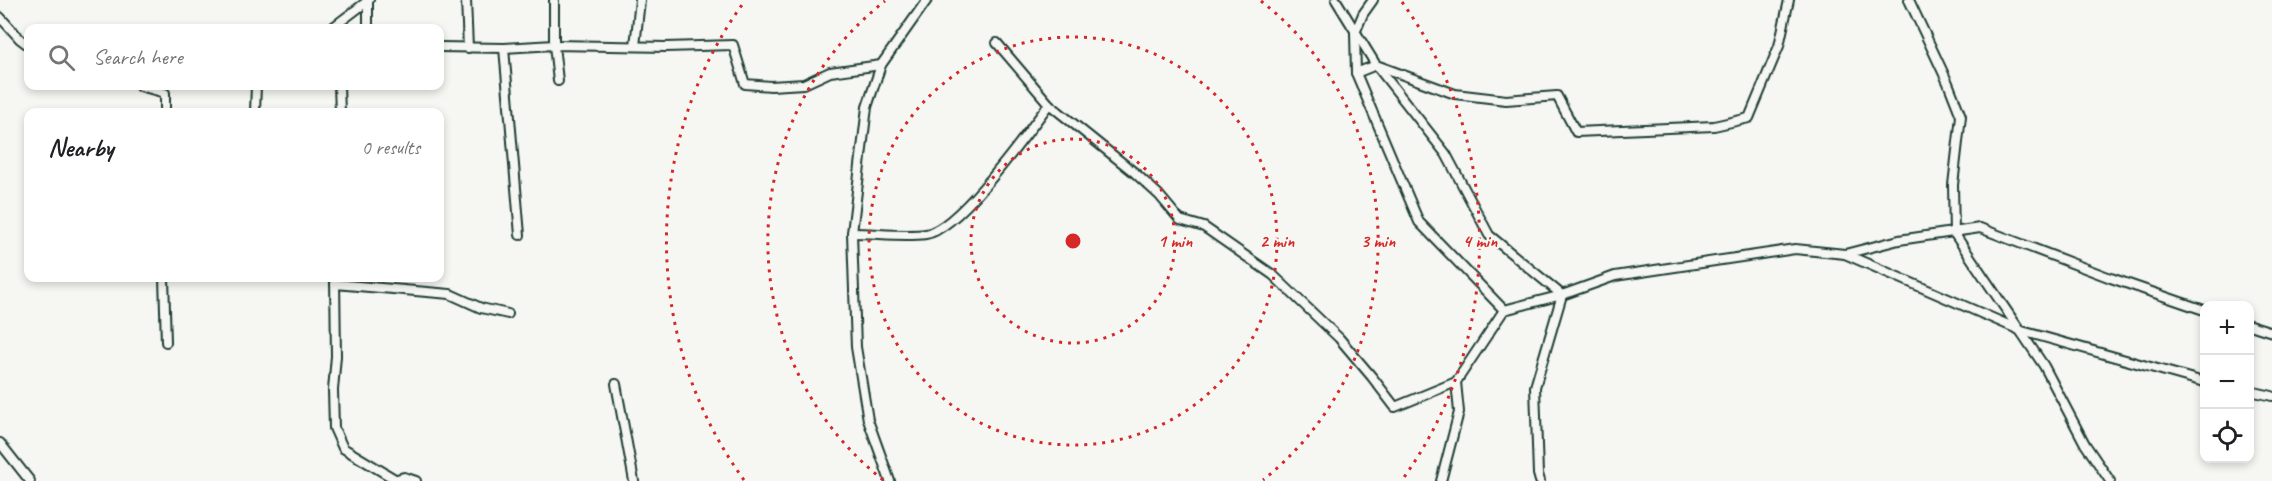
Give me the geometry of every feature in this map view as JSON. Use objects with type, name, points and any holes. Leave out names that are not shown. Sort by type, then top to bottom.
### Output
[{"type":"street","points":[[337,24],[369,0]]},
{"type":"street","points":[[368,24],[369,0]]},
{"type":"street","points":[[466,0],[468,48]]},
{"type":"street","points":[[554,0],[554,45],[558,81]]},
{"type":"street","points":[[635,46],[640,0]]},
{"type":"street","points":[[890,481],[868,420],[856,347],[852,232],[867,107],[881,65],[927,0]]},
{"type":"street","points":[[1336,0],[1376,65],[1446,154],[1489,235],[1562,295]]},
{"type":"street","points":[[1373,0],[1363,14],[1355,33],[1356,73],[1419,222],[1504,310]]},
{"type":"street","points":[[1356,73],[1376,65],[1455,94],[1506,100],[1557,96],[1576,132],[1714,126],[1749,118],[1779,46],[1789,0]]},
{"type":"street","points":[[1909,0],[1961,116],[1953,185],[1954,233],[2022,331],[2044,366],[2085,444],[2110,481]]},
{"type":"street","points":[[0,17],[24,42]]},
{"type":"street","points":[[997,43],[1049,104],[1135,173],[1159,195],[1180,220],[1204,227],[1273,275],[1339,338],[1395,407],[1456,382],[1504,310],[1562,295],[1615,276],[1795,249],[1845,254],[2022,331],[2200,381]]},
{"type":"street","points":[[444,48],[554,45],[666,47],[733,45],[745,84],[771,86],[804,84],[830,72],[881,65]]},
{"type":"street","points":[[504,48],[520,235]]},
{"type":"street","points":[[154,90],[165,93],[165,108]]},
{"type":"street","points":[[255,108],[256,90]]},
{"type":"street","points":[[339,90],[340,108]]},
{"type":"street","points":[[852,232],[927,234],[940,229],[971,201],[1003,165],[1049,104]]},
{"type":"street","points":[[1845,254],[1899,240],[1980,228],[2108,277],[2200,308]]},
{"type":"street","points":[[164,282],[166,342]]},
{"type":"street","points":[[335,282],[334,428],[343,448],[398,480],[404,477],[417,481]]},
{"type":"street","points":[[344,282],[450,294],[481,308],[508,314]]},
{"type":"street","points":[[1540,481],[1535,387],[1562,295]]},
{"type":"street","points":[[2254,326],[2272,332]]},
{"type":"street","points":[[1441,481],[1459,412],[1456,382]]},
{"type":"street","points":[[616,384],[634,481]]},
{"type":"street","points":[[2254,392],[2272,396]]},
{"type":"street","points":[[0,443],[30,481]]}]
